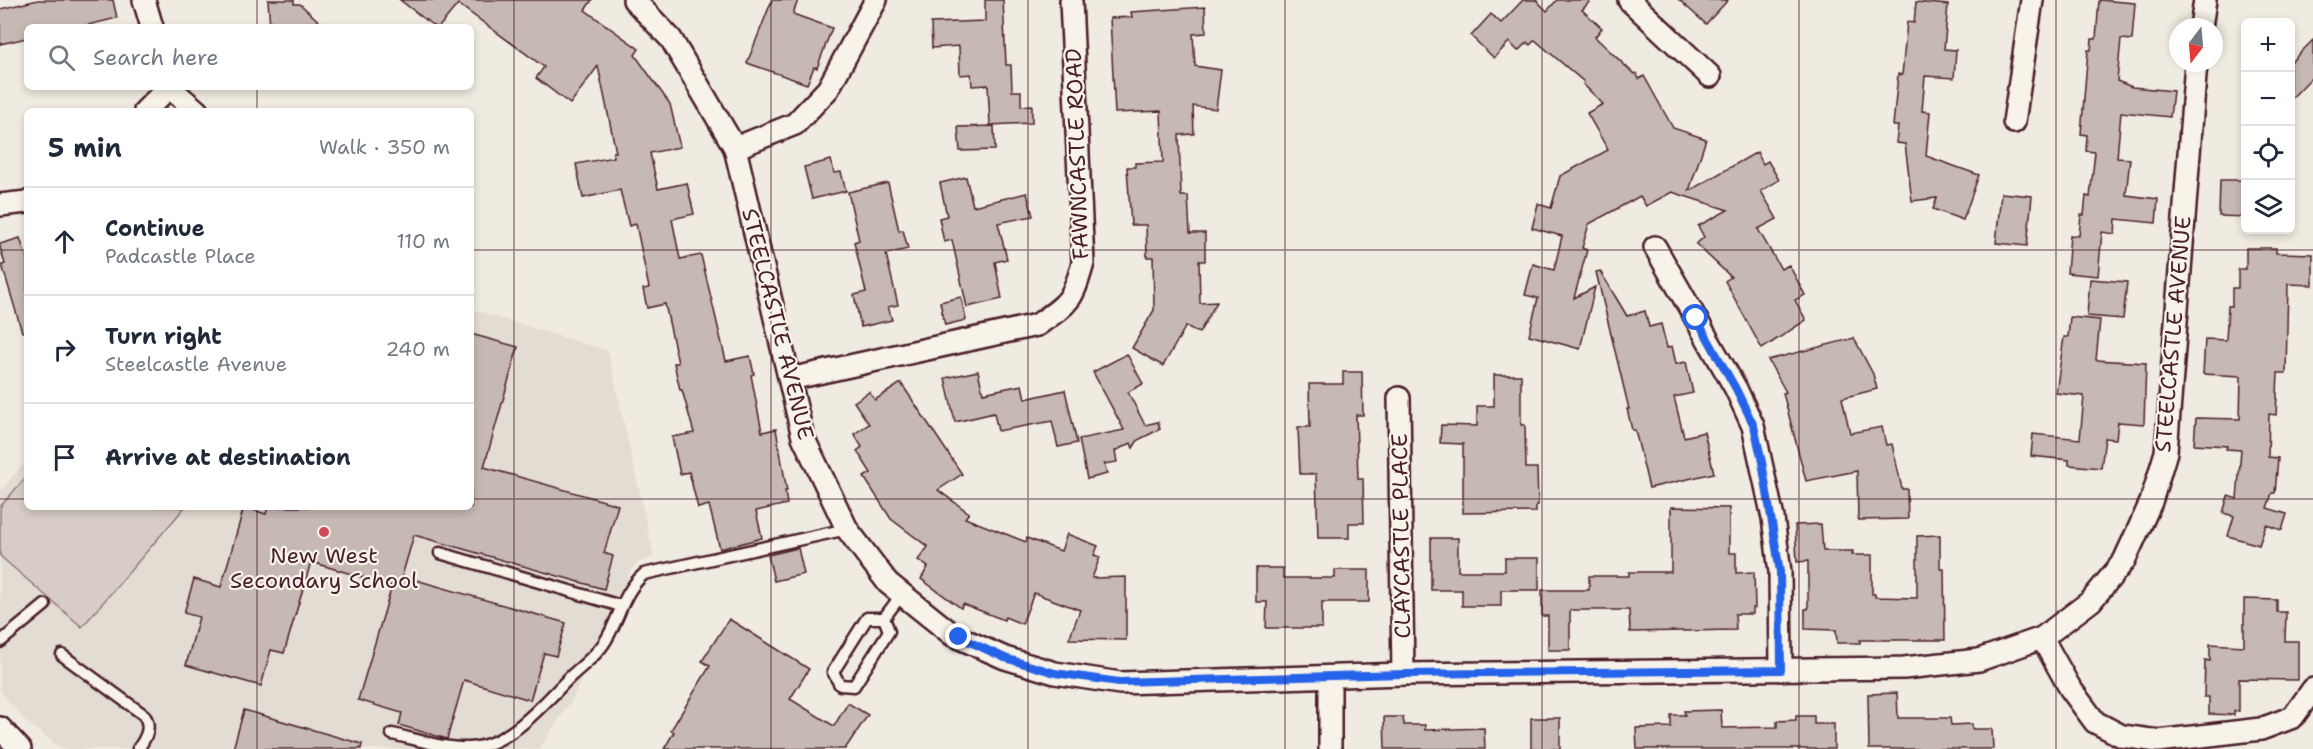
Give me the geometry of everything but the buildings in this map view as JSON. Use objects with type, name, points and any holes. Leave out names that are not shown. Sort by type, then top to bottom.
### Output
[{"type":"street","points":[[144,0],[151,24]]},
{"type":"street","name":"STEELCASTLE AVENUE","points":[[633,0],[672,39],[735,147],[803,436],[847,529],[888,583],[953,635],[1005,658],[1055,673],[1119,682],[1330,678],[1403,674],[1904,668],[1980,660],[2042,638],[2091,601],[2124,561],[2151,502],[2166,452],[2195,72]]},
{"type":"street","points":[[735,147],[795,124],[828,89],[876,0]]},
{"type":"street","name":"FAWNCASTLE ROAD","points":[[790,379],[1037,326],[1066,306],[1077,285],[1083,263],[1071,0]]},
{"type":"street","points":[[1629,0],[1710,76]]},
{"type":"street","points":[[2014,122],[2032,0]]},
{"type":"street","points":[[2202,18],[2205,0]]},
{"type":"street","points":[[148,108],[166,90]]},
{"type":"street","points":[[172,90],[194,108]]},
{"type":"street","points":[[0,205],[24,202]]},
{"type":"street","points":[[1655,247],[1736,389],[1754,426],[1769,496],[1780,572],[1781,670]]},
{"type":"street","name":"CLAYCASTLE PLACE","points":[[1399,398],[1403,674]]},
{"type":"street","points":[[2042,638],[2070,688],[2096,722],[2122,735],[2158,741],[2261,729],[2293,717],[2313,689]]},
{"type":"street","points":[[1330,678],[1330,749]]},
{"type":"street","points":[[0,728],[20,749]]},
{"type":"lane","points":[[392,734],[451,747],[469,748],[487,744],[506,735],[530,717],[605,643],[634,583],[644,574],[847,529]]},
{"type":"lane","points":[[440,553],[621,606]]},
{"type":"lane","points":[[884,618],[902,594]]},
{"type":"lane","points":[[0,642],[45,605]]},
{"type":"lane","points":[[867,618],[884,618],[889,631],[855,686],[840,685],[833,672],[867,618]]},
{"type":"lane","points":[[62,655],[144,715],[149,726],[146,737],[138,749]]},
{"type":"shaded area","name":"New West Secondary School","points":[[474,310],[608,351],[654,557],[637,563],[631,570],[572,700],[539,749],[61,749],[24,720],[0,691],[0,491],[24,463],[24,510],[474,510]]},
{"type":"shaded area","points":[[24,479],[24,510],[182,510],[82,627],[0,556],[0,507]]},
{"type":"place","name":"New West Secondary School","points":[[324,532]]},
{"type":"route","points":[[959,637],[1005,658],[1055,673],[1119,682],[1330,678],[1403,674],[1781,670],[1780,572],[1773,518],[1754,426],[1696,318]]}]
